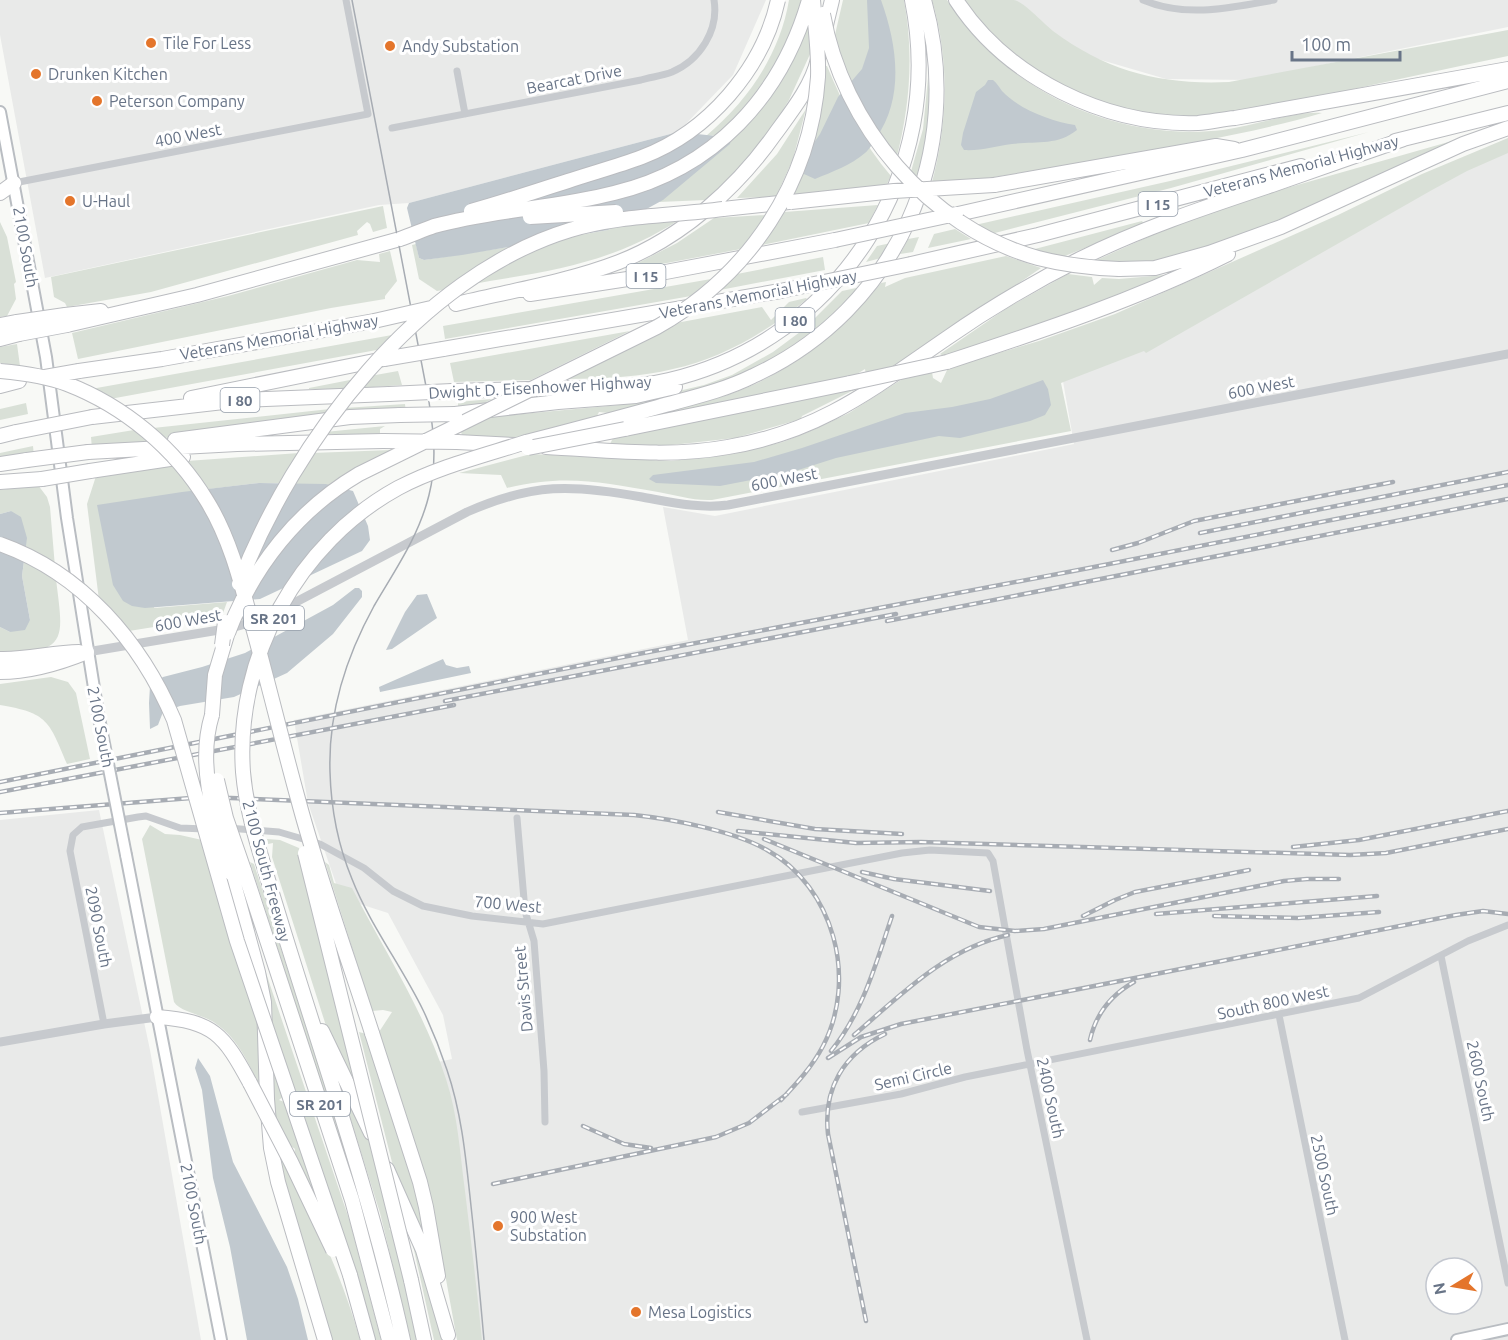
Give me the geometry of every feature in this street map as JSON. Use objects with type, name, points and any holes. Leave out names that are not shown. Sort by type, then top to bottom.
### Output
[{"type":"highway","points":[[400,239],[432,222],[643,157],[674,141],[715,109],[745,75],[757,56],[778,0]]},
{"type":"highway","points":[[400,239],[450,223],[628,190],[667,174],[705,152],[736,127],[760,102],[786,59],[811,0]]},
{"type":"highway","points":[[222,645],[243,598],[266,559],[302,517],[334,491],[359,474],[669,320],[713,288],[741,261],[759,240],[780,206],[806,144],[818,79],[818,52],[811,0]]},
{"type":"highway","points":[[820,0],[826,34],[836,66],[868,130],[888,156],[933,201],[984,235],[1036,257],[1080,267],[1119,269],[1155,268],[1209,254],[1281,228]]},
{"type":"highway","points":[[456,304],[580,275],[612,264],[652,248],[693,219],[735,183],[769,142],[796,104],[816,65],[832,0]]},
{"type":"highway","name":"Dwight D. Eisenhower Highway","points":[[92,417],[241,400],[639,385],[690,374],[737,356],[787,326],[817,301],[852,263],[881,219],[901,174],[914,123],[918,96],[919,58],[912,0]]},
{"type":"highway","points":[[624,422],[725,388],[774,366],[807,346],[864,292],[885,263],[905,230],[920,194],[928,167],[935,128],[936,64],[924,0]]},
{"type":"highway","points":[[956,0],[994,44],[1016,64],[1043,82],[1075,98],[1106,109],[1156,120],[1198,123],[1235,118],[1508,69]]},
{"type":"highway","name":"Veterans Memorial Highway","points":[[0,386],[79,370],[162,359],[375,321],[436,307],[585,287],[835,240],[1242,150],[1508,81]]},
{"type":"highway","name":"Veterans Memorial Highway","points":[[0,436],[384,359],[780,291],[911,264],[1082,224],[1508,113]]},
{"type":"highway","points":[[624,422],[850,382],[947,362],[1051,327],[1183,277],[1281,228],[1464,144],[1508,128]]},
{"type":"highway","points":[[0,464],[110,450],[296,442],[458,442],[677,453],[729,447],[779,435],[810,424],[850,404],[1005,301],[1046,277],[1106,247],[1188,213],[1404,139]]},
{"type":"highway","points":[[222,645],[223,629],[243,572],[264,524],[319,433],[349,393],[414,325],[470,279],[515,252],[548,237],[610,220],[894,191],[994,185],[1216,146],[1242,150]]},
{"type":"highway","points":[[0,194],[7,183]]},
{"type":"highway","points":[[0,325],[18,328],[66,320],[82,312],[145,308],[400,239],[486,223],[535,217],[686,208],[723,209]]},
{"type":"highway","points":[[0,339],[18,328]]},
{"type":"highway","points":[[110,450],[256,428],[350,417],[455,414],[636,396],[711,375],[737,356]]},
{"type":"highway","points":[[0,371],[55,381],[100,400],[150,433],[173,455],[208,501],[228,545],[244,593],[302,812],[424,1199],[449,1337]]},
{"type":"highway","name":"2100 South Freeway","points":[[403,1340],[367,1198],[287,945],[247,803],[243,750],[249,689],[261,649],[274,618],[293,586],[335,535],[359,514],[392,492],[419,478],[474,458],[624,422]]},
{"type":"highway","points":[[0,482],[42,479],[296,442]]},
{"type":"highway","points":[[0,544],[43,564],[83,592],[109,616],[130,642],[163,694],[174,720],[237,941],[368,1340]]},
{"type":"highway","name":"2100 South Freeway","points":[[222,645],[215,675],[212,716],[213,761],[218,788],[238,871],[352,1200],[389,1340]]},
{"type":"highway","points":[[0,659],[64,652],[87,652]]},
{"type":"highway","points":[[0,672],[63,662],[87,652]]},
{"type":"highway","points":[[278,718],[290,788],[424,1340]]},
{"type":"highway","points":[[238,871],[264,1002],[271,1148],[282,1196],[325,1340]]},
{"type":"highway","points":[[287,945],[325,1037],[351,1088],[423,1250],[449,1337]]},
{"type":"highway","points":[[157,1017],[184,1020],[213,1030],[230,1048],[348,1276]]},
{"type":"main road","name":"2100 South","points":[[0,111],[7,183],[46,357],[87,652],[221,1340]]},
{"type":"main road","points":[[1457,1340],[1508,1329]]},
{"type":"street","name":"400 West","points":[[7,183],[368,114],[346,0]]},
{"type":"street","name":"Bearcat Drive","points":[[392,128],[675,71],[692,60],[706,42],[714,22],[714,0]]},
{"type":"street","points":[[1143,0],[1162,6],[1203,11],[1274,0]]},
{"type":"street","points":[[457,71],[465,114]]},
{"type":"street","name":"600 West","points":[[87,652],[231,628],[253,622],[296,602],[467,512],[495,500],[523,492],[562,487],[609,491],[688,506],[728,506],[1508,354]]},
{"type":"street","name":"700 West","points":[[73,835],[82,827],[146,816],[190,830],[241,828],[279,832],[320,844],[364,868],[393,891],[423,906],[445,912],[543,924],[902,853],[930,850],[988,853],[993,861]]},
{"type":"street","name":"Davis Street","points":[[517,818],[523,892],[534,941],[544,1071],[545,1122]]},
{"type":"street","name":"2090 South","points":[[73,835],[70,851],[104,1024]]},
{"type":"street","name":"2400 South","points":[[993,861],[1030,1064],[1087,1340]]},
{"type":"street","name":"South 800 West","points":[[1030,1064],[1359,998],[1468,942],[1508,925]]},
{"type":"street","name":"2600 South","points":[[1441,956],[1508,1283]]},
{"type":"street","name":"2500 South","points":[[1279,1015],[1345,1340]]},
{"type":"street","points":[[0,1042],[157,1017]]},
{"type":"street","name":"Semi Circle","points":[[802,1112],[901,1094],[965,1077],[1030,1064]]},
{"type":"shaded area","points":[[0,0],[766,0],[733,75],[678,132],[409,203],[379,205],[45,278],[0,35]]},
{"type":"shaded area","points":[[789,0],[805,0],[800,19],[763,89],[719,135],[706,136],[735,108],[760,75],[778,39]]},
{"type":"shaded area","points":[[843,0],[904,0],[909,40],[909,80],[905,120],[896,160],[855,96],[834,39]]},
{"type":"shaded area","points":[[867,0],[881,0],[891,34],[895,88],[891,105],[885,122],[866,152],[848,165],[815,179],[804,174],[806,154],[820,134],[838,97],[862,69],[869,48]]},
{"type":"shaded area","points":[[932,0],[947,0],[972,32],[1000,60],[1032,84],[1066,104],[1103,118],[1142,128],[1182,132],[1223,130],[1286,116],[1322,113],[1273,126],[1125,155],[931,186],[941,140],[945,93],[942,46]]},
{"type":"shaded area","points":[[963,0],[1014,0],[1053,31],[1094,57],[1136,73],[1181,81],[1229,82],[1508,30],[1508,56],[1251,112],[1184,116],[1147,113],[1111,106],[1078,94],[1046,77],[1017,56],[989,30]]},
{"type":"shaded area","points":[[1014,0],[1508,0],[1508,27],[1248,80],[1166,79],[1067,50]]},
{"type":"shaded area","points":[[808,24],[811,52],[789,100],[769,132],[737,172],[706,200],[659,202],[731,139],[784,74],[799,47]]},
{"type":"shaded area","points":[[825,66],[863,137],[891,176],[884,190],[792,196],[805,165],[814,132]]},
{"type":"shaded area","points":[[928,78],[931,113],[919,179],[910,175],[923,129]]},
{"type":"shaded area","points":[[988,80],[993,80],[1002,91],[1026,109],[1055,121],[1075,125],[1077,130],[1054,141],[964,150],[961,145],[963,133],[976,92]]},
{"type":"shaded area","points":[[806,109],[793,159],[776,197],[737,198],[777,154]]},
{"type":"shaded area","points":[[678,132],[731,139],[730,144],[663,200],[608,230],[462,255],[424,260],[419,258],[407,208],[409,203]]},
{"type":"shaded area","points":[[1369,132],[1171,188],[991,234],[975,225],[1170,181]]},
{"type":"shaded area","points":[[1466,137],[1276,223],[1163,262],[1090,263],[1202,215],[1259,196]]},
{"type":"shaded area","points":[[1508,138],[1508,153],[1432,190],[1146,353],[1144,351],[1061,383],[1071,431],[712,500],[691,499],[618,485],[565,480],[507,488],[501,475],[459,473],[531,454],[671,461],[737,453],[783,442],[849,413],[904,378],[932,372],[933,378],[941,383],[948,368],[1039,341],[1115,314],[1338,215],[1422,174]]},
{"type":"shaded area","points":[[1508,148],[1508,1340],[477,1340],[438,1062],[452,1059],[443,1015],[388,913],[341,898],[308,803],[294,720],[688,640],[663,507],[715,516],[1074,444],[1061,370]]},
{"type":"shaded area","points":[[878,205],[869,223],[762,245],[784,212]]},
{"type":"shaded area","points":[[383,206],[387,228],[373,232],[367,222],[357,231],[358,235],[151,292],[67,307],[65,303],[54,297],[51,277]]},
{"type":"shaded area","points":[[766,215],[741,249],[635,269],[634,265],[677,243],[714,218]]},
{"type":"shaded area","points":[[679,220],[629,247],[579,264],[472,284],[495,268],[562,238],[608,230],[618,224]]},
{"type":"shaded area","points":[[1142,221],[1144,224],[1060,258],[1031,250]]},
{"type":"shaded area","points":[[0,222],[7,237],[16,282],[14,284],[16,299],[7,316],[0,317]]},
{"type":"shaded area","points":[[955,229],[971,239],[928,248],[934,234]]},
{"type":"shaded area","points":[[919,237],[913,252],[900,254],[908,239]]},
{"type":"shaded area","points":[[891,243],[881,258],[866,262],[877,246]]},
{"type":"shaded area","points":[[416,244],[419,258],[424,260],[515,246],[486,262],[449,289],[437,291],[419,279],[412,245]]},
{"type":"shaded area","points":[[390,251],[397,281],[385,299],[78,359],[72,333],[228,296],[357,260],[380,262],[379,254]]},
{"type":"shaded area","points":[[1006,256],[1041,268],[890,370],[866,375],[865,369],[849,379],[668,414],[681,407],[726,396],[755,384],[796,361],[832,334],[881,283],[886,282],[885,287],[905,278]]},
{"type":"shaded area","points":[[823,257],[825,270],[720,290],[737,274]]},
{"type":"shaded area","points":[[1068,274],[1092,277],[1094,285],[1102,278],[1119,279],[1176,274],[1176,278],[946,358],[940,354],[1007,308]]},
{"type":"shaded area","points":[[711,279],[691,296],[445,339],[443,326]]},
{"type":"shaded area","points":[[861,287],[838,311],[799,342],[757,368],[721,383],[608,413],[599,412],[597,416],[513,438],[462,436],[461,431],[489,417],[619,405],[704,385],[732,375],[773,352],[804,329],[842,291]]},
{"type":"shaded area","points":[[806,298],[778,321],[750,339],[722,353],[694,363],[635,376],[566,379],[676,323],[762,307],[771,320],[789,302]]},
{"type":"shaded area","points":[[630,331],[531,380],[454,382],[450,363]]},
{"type":"shaded area","points":[[392,335],[382,349],[110,399],[91,389]]},
{"type":"shaded area","points":[[17,344],[20,366],[0,363],[0,347]]},
{"type":"shaded area","points":[[398,371],[402,385],[360,388],[370,376]]},
{"type":"shaded area","points":[[355,379],[346,389],[309,389],[309,388]]},
{"type":"shaded area","points":[[1043,380],[1048,389],[1051,405],[1045,415],[1030,421],[960,438],[939,436],[836,458],[792,472],[720,486],[656,483],[649,479],[653,475],[754,462],[905,413],[990,399]]},
{"type":"shaded area","points":[[853,388],[854,390],[802,416],[801,419],[735,438],[654,447],[652,445],[610,444],[614,436]]},
{"type":"shaded area","points":[[492,399],[473,409],[458,409],[458,402]]},
{"type":"shaded area","points":[[26,403],[28,414],[0,420],[0,409]]},
{"type":"shaded area","points":[[405,404],[406,413],[335,419],[344,408]]},
{"type":"shaded area","points":[[330,409],[322,420],[165,438],[153,428]]},
{"type":"shaded area","points":[[385,426],[380,429],[380,434],[325,434],[325,432]]},
{"type":"shaded area","points":[[134,430],[147,441],[92,449],[91,437]]},
{"type":"shaded area","points":[[33,446],[34,456],[0,460],[0,453]]},
{"type":"shaded area","points":[[391,450],[353,469],[329,485],[292,484],[312,453]]},
{"type":"shaded area","points":[[299,453],[281,483],[259,483],[209,489],[187,461]]},
{"type":"shaded area","points":[[171,464],[193,491],[154,608],[227,602],[222,616],[129,631],[99,600],[87,504],[96,476]]},
{"type":"shaded area","points":[[259,483],[326,484],[353,491],[368,526],[370,540],[362,551],[260,599],[145,608],[132,606],[123,601],[113,585],[97,505]]},
{"type":"shaded area","points":[[38,485],[47,497],[50,507],[55,567],[25,550],[11,511],[0,514],[0,490]]},
{"type":"shaded area","points":[[11,511],[21,517],[27,538],[22,576],[30,620],[25,630],[10,632],[0,627],[0,514]]},
{"type":"shaded area","points":[[24,561],[56,579],[60,628],[57,638],[50,645],[39,650],[0,654],[0,627],[10,632],[30,620],[22,576]]},
{"type":"shaded area","points":[[355,588],[362,591],[362,597],[333,634],[287,673],[234,697],[180,706],[163,712],[158,725],[150,729],[150,686],[163,677],[245,653],[333,605]]},
{"type":"shaded area","points":[[427,594],[437,618],[392,649],[386,650],[405,612],[417,595]]},
{"type":"shaded area","points":[[443,659],[446,665],[457,668],[469,666],[471,673],[380,692],[379,687]]},
{"type":"shaded area","points":[[51,677],[68,682],[76,693],[90,759],[67,764],[56,738],[45,721],[28,712],[0,705],[0,684]]},
{"type":"shaded area","points":[[99,810],[150,1050],[201,1340],[0,1340],[0,820]]},
{"type":"shaded area","points":[[150,825],[165,834],[202,840],[260,1022],[261,1089],[237,1045],[223,1029],[181,1008],[174,1002],[142,839]]},
{"type":"shaded area","points":[[267,839],[280,840],[299,848],[364,1111],[328,1032],[272,857],[273,843],[268,844]]},
{"type":"shaded area","points":[[250,862],[254,864],[352,1171],[346,1162]]},
{"type":"shaded area","points":[[325,862],[329,865],[334,883],[352,888],[427,1029],[446,1079],[458,1135],[482,1340],[457,1340],[432,1202],[379,1032],[392,1012],[372,1011]]},
{"type":"shaded area","points":[[266,973],[350,1222],[381,1340],[374,1340],[297,1103],[302,1094],[295,1094],[269,1017],[263,974]]},
{"type":"shaded area","points":[[359,1032],[370,1035],[414,1175],[427,1243],[394,1170]]},
{"type":"shaded area","points":[[270,1052],[285,1095],[279,1100],[287,1103],[316,1190],[313,1191],[294,1154],[295,1149],[291,1146],[271,1109]]},
{"type":"shaded area","points":[[198,1058],[210,1076],[233,1162],[287,1267],[308,1340],[247,1340],[230,1247],[213,1178],[202,1090],[195,1068]]},
{"type":"shaded area","points":[[347,1097],[376,1156],[393,1225],[389,1229],[394,1232],[420,1340],[411,1340],[380,1213],[344,1098]]},
{"type":"shaded area","points":[[276,1148],[324,1241],[344,1290],[360,1340],[330,1340]]},
{"type":"shaded area","points":[[408,1223],[428,1284],[442,1340],[434,1340]]},
{"type":"tram line","points":[[352,0],[429,402],[434,460],[432,483],[419,525],[364,625],[347,665],[332,728],[330,750],[332,800],[339,840],[359,896],[423,1010],[439,1047],[452,1087],[465,1154],[484,1340]]},
{"type":"railway","points":[[1200,533],[1508,472]]},
{"type":"railway","points":[[1112,550],[1138,543],[1194,521],[1393,482]]},
{"type":"railway","points":[[0,782],[633,655],[1508,485]]},
{"type":"railway","points":[[887,621],[1508,499]]},
{"type":"railway","points":[[445,701],[896,614]]},
{"type":"railway","points":[[0,792],[454,705]]},
{"type":"railway","points":[[0,813],[191,798],[231,798],[634,815],[666,819],[738,837],[767,850],[790,866],[809,887],[823,911],[833,937],[838,964],[838,992],[833,1020],[823,1046],[809,1068],[781,1100]]},
{"type":"railway","points":[[1293,847],[1359,840],[1508,811]]},
{"type":"railway","points":[[718,812],[815,829],[902,834]]},
{"type":"railway","points":[[738,831],[856,843],[921,842],[1350,855],[1386,853],[1508,829]]},
{"type":"railway","points":[[764,839],[979,927],[1015,931],[1044,929],[1284,881],[1339,879]]},
{"type":"railway","points":[[1083,916],[1135,892],[1249,870]]},
{"type":"railway","points":[[862,872],[894,879],[990,891]]},
{"type":"railway","points":[[1156,914],[1377,896]]},
{"type":"railway","points":[[828,1058],[861,1037],[901,1024],[1456,915],[1483,911],[1508,914]]},
{"type":"railway","points":[[1214,916],[1298,918],[1379,912]]},
{"type":"railway","points":[[831,1051],[860,1004],[892,916]]},
{"type":"railway","points":[[854,1035],[907,989],[944,962],[985,942],[1008,935]]},
{"type":"railway","points":[[1090,1040],[1100,1013],[1118,993],[1134,982]]},
{"type":"railway","points":[[866,1321],[828,1134],[827,1118],[833,1088],[847,1063],[870,1042],[885,1034]]},
{"type":"railway","points":[[493,1184],[716,1137],[749,1123],[787,1094]]},
{"type":"railway","points":[[583,1126],[624,1144],[651,1148]]},
{"type":"place","name":"Tile For Less","points":[[151,43]]},
{"type":"place","name":"Andy Substation","points":[[390,46]]},
{"type":"place","name":"Drunken Kitchen","points":[[36,74]]},
{"type":"place","name":"Peterson Company","points":[[97,101]]},
{"type":"place","name":"U-Haul","points":[[70,201]]},
{"type":"place","name":"900 West Substation","points":[[498,1226]]},
{"type":"place","name":"Mesa Logistics","points":[[636,1312]]}]
